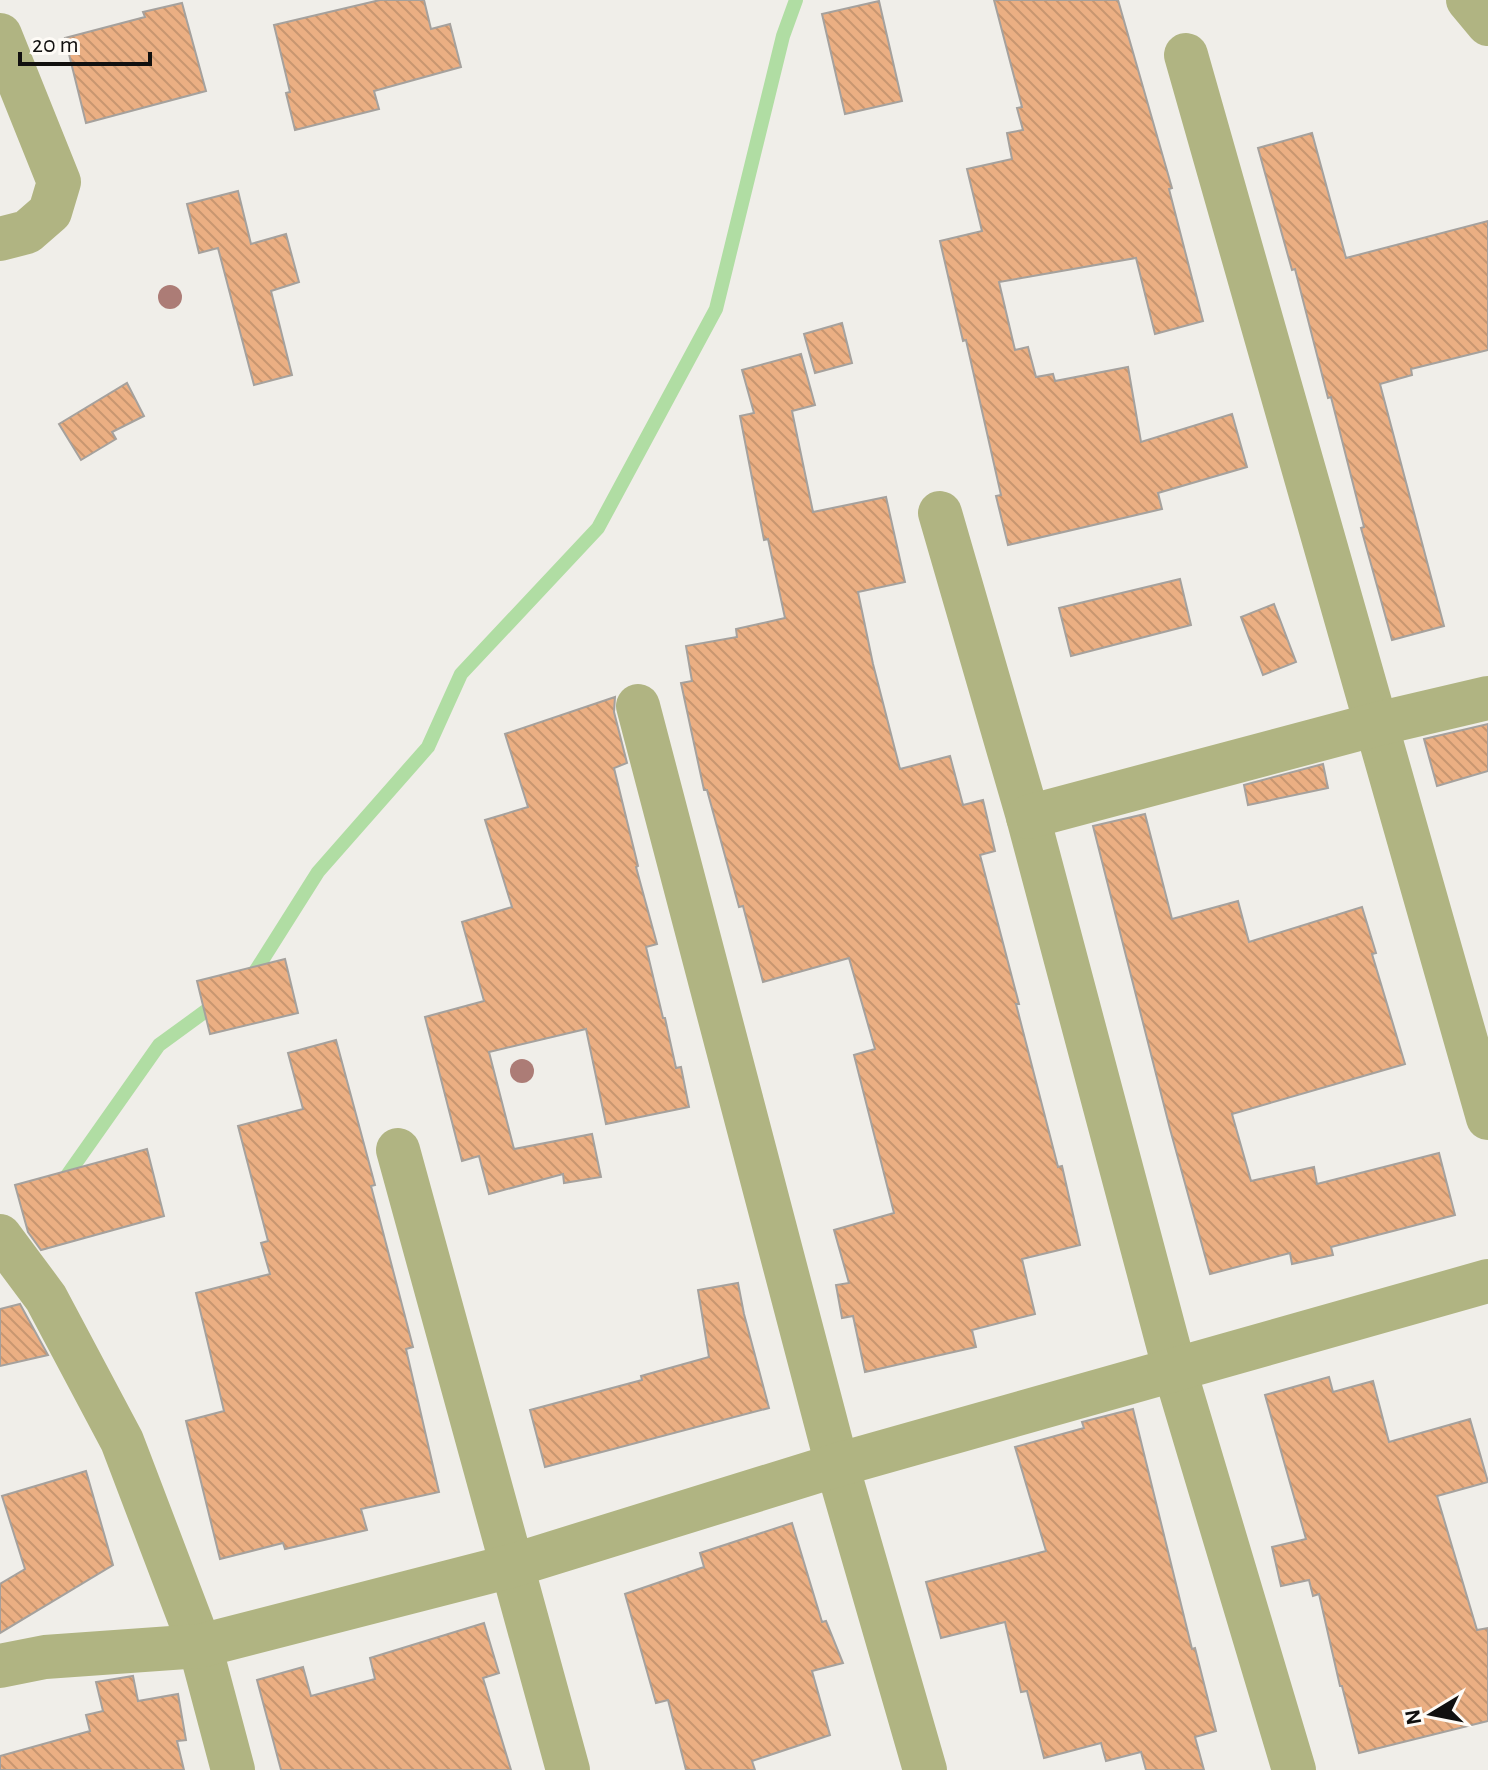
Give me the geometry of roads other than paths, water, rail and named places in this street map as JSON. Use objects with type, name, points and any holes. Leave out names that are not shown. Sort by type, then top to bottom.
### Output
[{"type":"street","points":[[1468,0],[1488,24]]},
{"type":"street","points":[[0,35],[59,182],[50,212],[27,232],[0,239]]},
{"type":"street","points":[[1186,55],[1488,1118]]},
{"type":"street","points":[[940,513],[1028,817],[1175,1371],[1294,1770]]},
{"type":"street","points":[[1028,817],[1377,724],[1488,698]]},
{"type":"street","points":[[638,706],[837,1465],[925,1770]]},
{"type":"street","points":[[398,1150],[568,1770]]},
{"type":"street","points":[[0,1236],[46,1298],[122,1441],[200,1646],[233,1770]]},
{"type":"street","points":[[0,1666],[45,1657],[200,1646],[511,1566],[837,1465],[1488,1281]]},
{"type":"waterway","points":[[251,978],[318,872],[428,747],[461,674],[598,528],[716,309],[783,36],[796,0]]},
{"type":"waterway","points":[[61,1184],[159,1045],[218,1002]]}]
